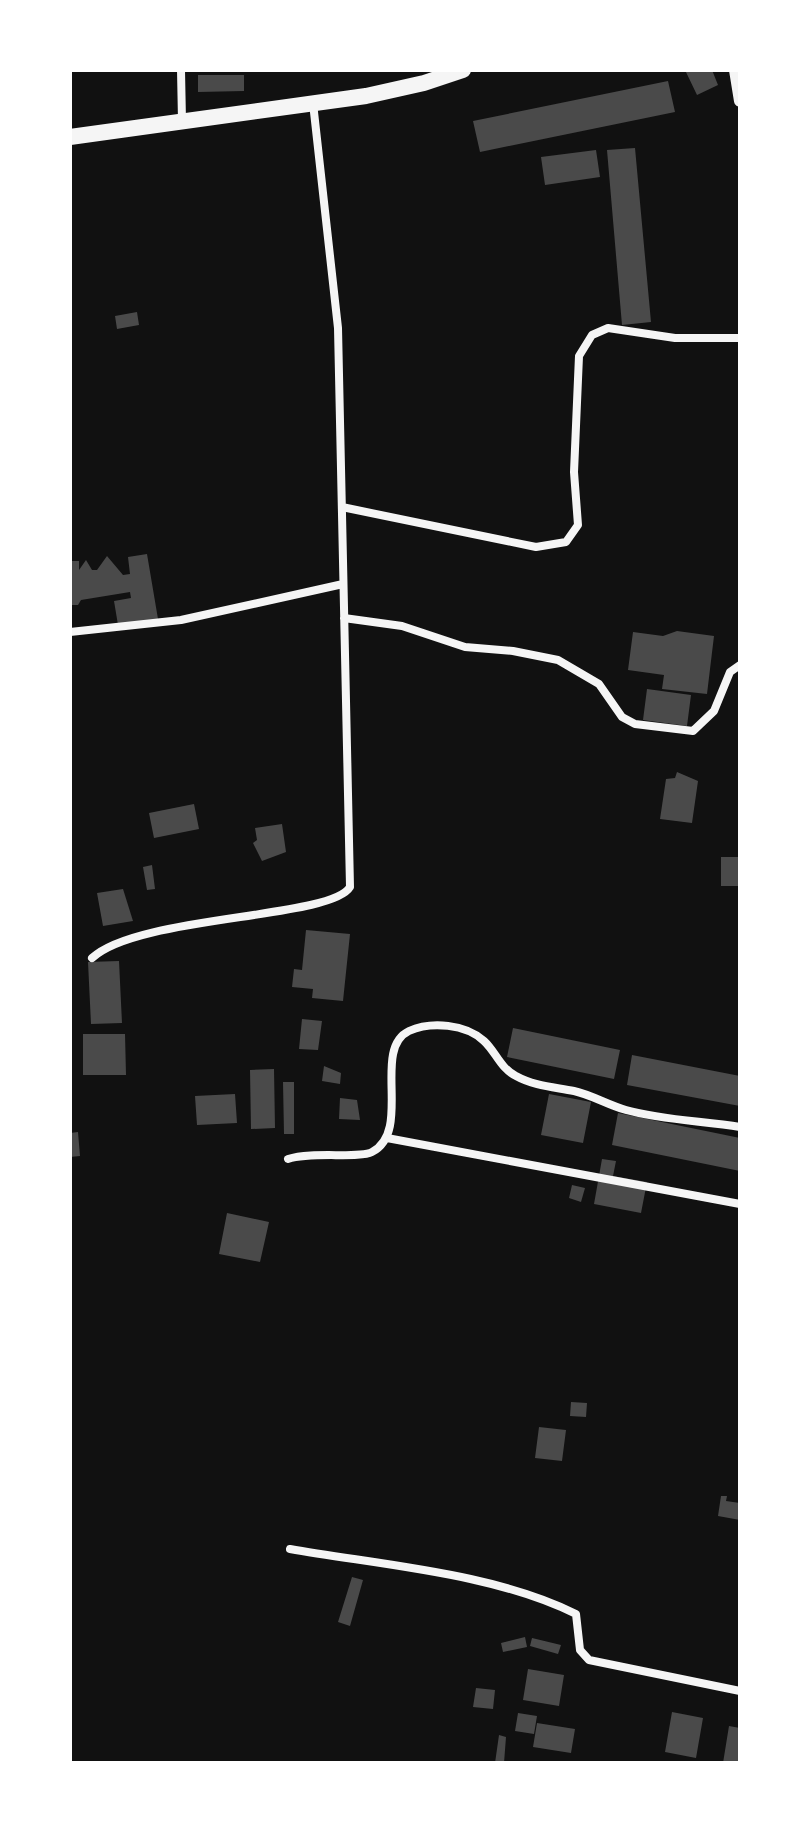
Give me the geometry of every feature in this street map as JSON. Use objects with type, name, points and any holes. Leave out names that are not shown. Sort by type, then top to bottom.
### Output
[{"type":"main road","points":[[70,137],[391,92],[463,70]]},
{"type":"street","points":[[181,70],[182,122]]},
{"type":"street","points":[[735,70],[740,101]]},
{"type":"street","points":[[92,958],[107,946],[136,937],[259,912],[306,906],[347,892],[352,864],[338,328],[313,103]]},
{"type":"street","points":[[342,507],[536,547],[566,542],[578,525],[574,472],[579,356],[592,335],[608,328],[675,338],[740,338]]},
{"type":"street","points":[[70,632],[181,620],[343,584]]},
{"type":"street","points":[[344,618],[402,626],[465,647],[513,651],[558,660],[599,684],[622,717],[635,724],[679,730],[693,731],[714,711],[730,672],[740,665]]},
{"type":"street","points":[[288,1159],[316,1153],[360,1155],[373,1152],[387,1138],[392,1120],[391,1078],[399,1043],[405,1032],[428,1025],[455,1027],[474,1034],[512,1075],[532,1084],[577,1092],[628,1110],[740,1127]]},
{"type":"street","points":[[387,1138],[740,1204]]},
{"type":"street","points":[[290,1549],[483,1583],[555,1604],[576,1614],[580,1650],[589,1660],[740,1691]]},
{"type":"building","points":[[685,70],[712,70],[718,85],[697,95]]},
{"type":"building","points":[[198,75],[244,75],[244,91],[198,92]]},
{"type":"building","points":[[668,81],[675,112],[480,152],[473,121]]},
{"type":"building","points":[[635,148],[651,322],[622,325],[607,150]]},
{"type":"building","points":[[596,150],[600,177],[545,185],[541,157]]},
{"type":"building","points":[[137,312],[139,325],[117,329],[115,316]]},
{"type":"building","points":[[147,554],[158,619],[118,625],[114,601],[131,598],[130,592],[81,600],[78,605],[70,605],[70,561],[79,561],[79,570],[86,560],[92,570],[97,570],[107,556],[123,575],[130,574],[128,557]]},
{"type":"building","points":[[677,631],[714,636],[707,694],[662,689],[664,675],[628,670],[633,632],[663,636]]},
{"type":"building","points":[[647,689],[691,695],[687,726],[643,720]]},
{"type":"building","points":[[677,772],[698,781],[692,823],[660,819],[666,779],[675,778]]},
{"type":"building","points":[[194,804],[199,829],[154,838],[149,813]]},
{"type":"building","points":[[282,824],[286,852],[262,861],[253,843],[257,840],[255,828]]},
{"type":"building","points":[[721,857],[740,857],[740,886],[721,886]]},
{"type":"building","points":[[152,865],[155,889],[147,890],[143,867]]},
{"type":"building","points":[[123,889],[133,921],[103,926],[97,893]]},
{"type":"building","points":[[306,930],[350,934],[343,1001],[312,998],[313,989],[292,987],[294,969],[302,970]]},
{"type":"building","points":[[119,961],[122,1023],[91,1024],[88,962]]},
{"type":"building","points":[[302,1019],[322,1021],[318,1050],[299,1049]]},
{"type":"building","points":[[513,1028],[620,1050],[614,1079],[507,1057]]},
{"type":"building","points":[[83,1034],[125,1034],[126,1075],[83,1075]]},
{"type":"building","points":[[632,1055],[740,1076],[740,1106],[627,1085]]},
{"type":"building","points":[[324,1066],[341,1073],[340,1084],[322,1081]]},
{"type":"building","points":[[274,1069],[275,1128],[251,1129],[250,1070]]},
{"type":"building","points":[[283,1082],[294,1082],[294,1134],[284,1134]]},
{"type":"building","points":[[235,1094],[237,1123],[197,1125],[195,1096]]},
{"type":"building","points":[[549,1094],[591,1102],[583,1143],[541,1135]]},
{"type":"building","points":[[340,1098],[357,1100],[360,1120],[339,1119]]},
{"type":"building","points":[[618,1113],[740,1138],[740,1171],[612,1145]]},
{"type":"building","points":[[78,1132],[80,1156],[70,1157],[70,1133]]},
{"type":"building","points":[[602,1159],[616,1161],[613,1176],[647,1182],[641,1213],[594,1204]]},
{"type":"building","points":[[572,1185],[585,1188],[581,1202],[569,1198]]},
{"type":"building","points":[[227,1213],[269,1222],[260,1262],[219,1254]]},
{"type":"building","points":[[571,1402],[587,1403],[586,1417],[570,1416]]},
{"type":"building","points":[[539,1427],[566,1430],[562,1461],[535,1458]]},
{"type":"building","points":[[721,1496],[727,1496],[726,1501],[740,1503],[740,1520],[718,1516]]},
{"type":"building","points":[[352,1577],[363,1580],[350,1626],[338,1622]]},
{"type":"building","points":[[525,1637],[527,1647],[503,1652],[501,1643]]},
{"type":"building","points":[[532,1638],[561,1645],[558,1654],[530,1646]]},
{"type":"building","points":[[528,1669],[564,1675],[559,1706],[523,1700]]},
{"type":"building","points":[[476,1688],[495,1690],[493,1709],[473,1707]]},
{"type":"building","points":[[672,1712],[703,1718],[696,1758],[665,1752]]},
{"type":"building","points":[[518,1713],[537,1716],[534,1734],[515,1731]]},
{"type":"building","points":[[537,1723],[575,1729],[571,1753],[533,1747]]},
{"type":"building","points":[[729,1726],[740,1728],[740,1763],[723,1763]]},
{"type":"building","points":[[499,1735],[506,1737],[504,1763],[495,1763]]}]
